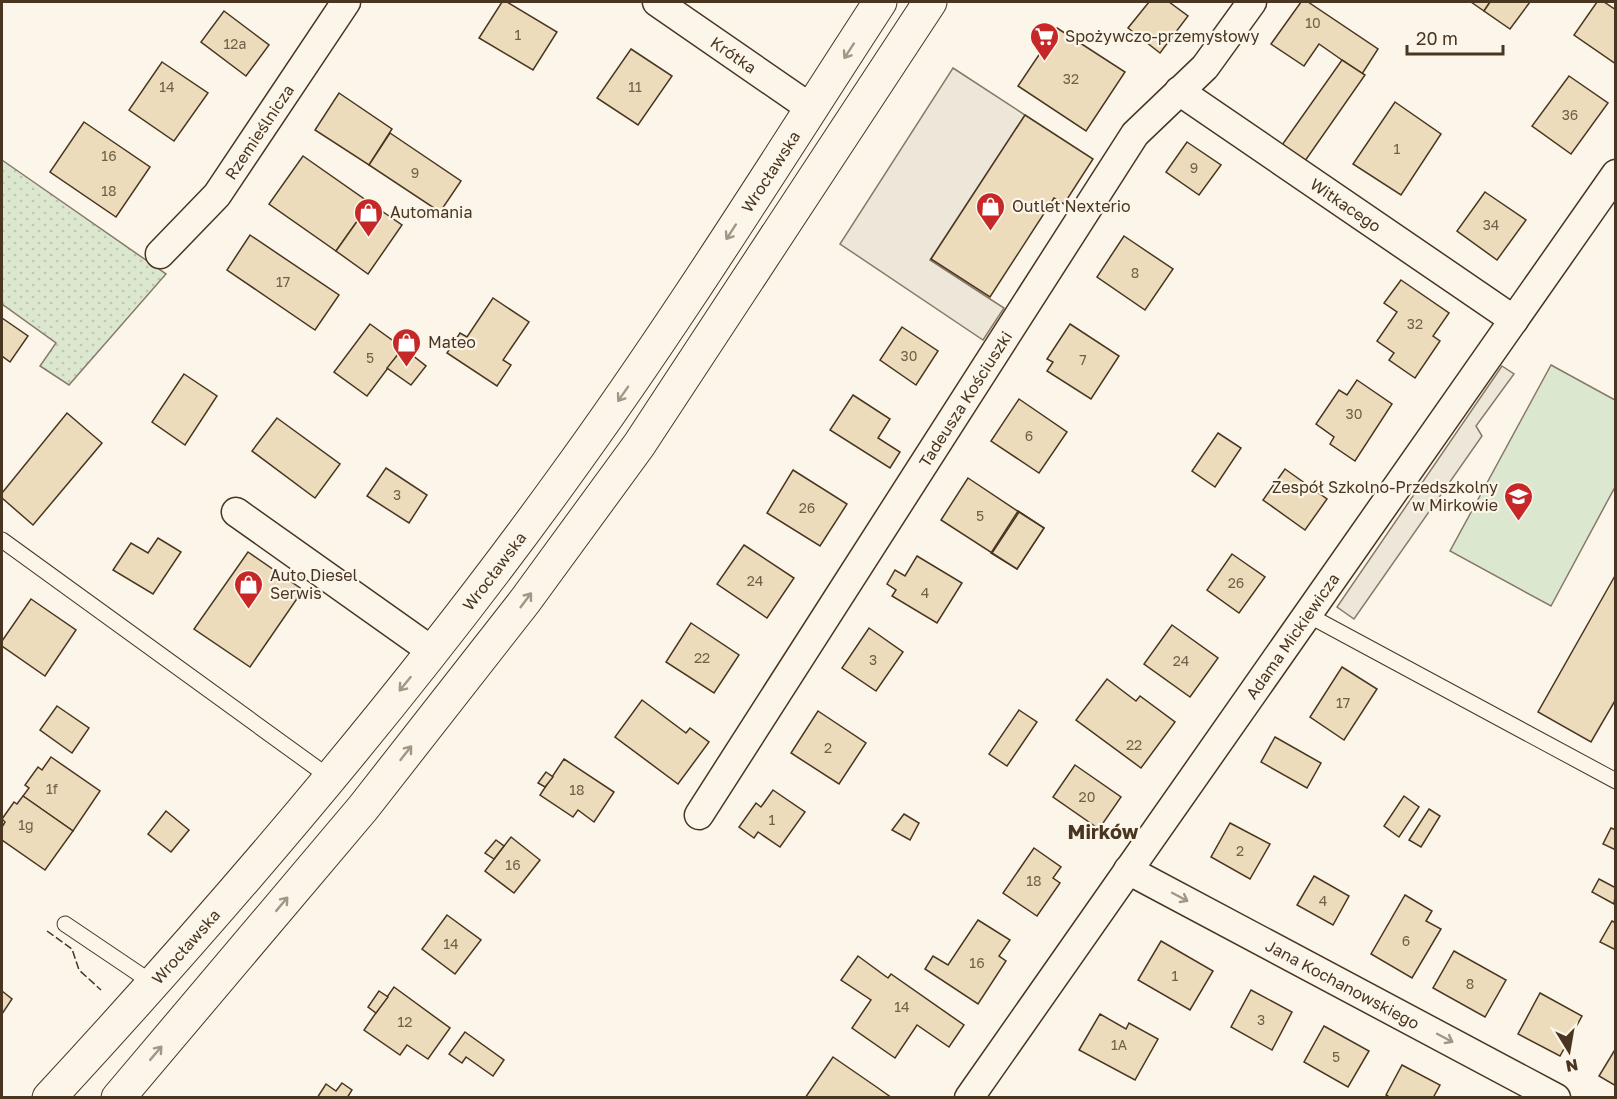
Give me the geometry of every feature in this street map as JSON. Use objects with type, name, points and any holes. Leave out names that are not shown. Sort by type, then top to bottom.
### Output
[{"type":"main road","name":"Wrocławska","points":[[49,1098],[154,984],[432,651],[575,462],[716,256],[880,2]]},
{"type":"main road","points":[[118,1098],[363,808],[525,601],[639,446],[930,2]]},
{"type":"street","name":"Rzemieślnicza","points":[[160,254],[217,195],[346,2]]},
{"type":"street","name":"Krótka","points":[[657,2],[812,109]]},
{"type":"street","name":"Tadeusza Kościuszki","points":[[699,815],[1135,134],[1205,67],[1252,2]]},
{"type":"street","name":"Witkacego","points":[[1179,91],[1514,320]]},
{"type":"street","name":"Adama Mickiewicza","points":[[969,1098],[1616,174]]},
{"type":"street","points":[[236,512],[432,651]]},
{"type":"street","name":"Jana Kochanowskiego","points":[[1128,870],[1556,1098]]},
{"type":"lane","points":[[2,540],[329,777]]},
{"type":"lane","points":[[1308,615],[1616,781]]},
{"type":"lane","points":[[65,924],[154,984]]},
{"type":"green space","points":[[2,160],[166,274],[69,385],[40,366],[56,343],[2,304]]},
{"type":"green space","points":[[1551,365],[1615,400],[1615,487],[1551,606],[1450,551]]},
{"type":"shaded area","points":[[953,68],[1025,115],[930,260],[1004,308],[983,340],[840,244]]},
{"type":"shaded area","points":[[1502,366],[1514,374],[1476,426],[1482,436],[1354,619],[1337,607]]},
{"type":"building","points":[[502,2],[507,2],[557,32],[533,70],[479,38]]},
{"type":"building","points":[[1149,2],[1169,2],[1188,16],[1160,53],[1128,28]]},
{"type":"building","points":[[1301,2],[1308,2],[1378,49],[1362,74],[1319,44],[1304,66],[1271,44]]},
{"type":"building","points":[[1471,2],[1490,2],[1484,11]]},
{"type":"building","points":[[1490,2],[1530,2],[1510,29],[1484,11]]},
{"type":"building","points":[[1597,2],[1604,2],[1616,10],[1616,64],[1574,35]]},
{"type":"building","points":[[224,11],[269,45],[246,76],[201,42]]},
{"type":"building","points":[[1057,28],[1125,72],[1086,131],[1018,86]]},
{"type":"building","points":[[631,49],[672,76],[638,125],[597,98]]},
{"type":"building","points":[[1342,60],[1365,75],[1305,161],[1282,145]]},
{"type":"building","points":[[162,62],[208,93],[174,141],[129,110]]},
{"type":"building","points":[[1569,76],[1608,103],[1571,154],[1532,126]]},
{"type":"building","points":[[339,93],[392,129],[369,165],[315,130]]},
{"type":"building","points":[[1395,102],[1441,134],[1401,195],[1353,164]]},
{"type":"building","name":"Outlet Nexterio","points":[[1025,115],[1093,159],[1064,204],[1054,198],[990,297],[931,259]]},
{"type":"building","points":[[84,122],[150,167],[116,217],[50,172]]},
{"type":"building","points":[[390,133],[461,181],[440,212],[369,165]]},
{"type":"building","points":[[1187,142],[1221,165],[1199,195],[1166,172]]},
{"type":"building","points":[[303,156],[370,203],[336,251],[269,204]]},
{"type":"building","points":[[1485,192],[1526,220],[1497,260],[1457,231]]},
{"type":"building","name":"Automania","points":[[370,203],[402,225],[368,274],[336,251]]},
{"type":"building","points":[[250,235],[339,295],[315,330],[227,270]]},
{"type":"building","points":[[1124,236],[1173,269],[1145,310],[1097,277]]},
{"type":"building","points":[[1401,280],[1449,313],[1433,336],[1440,341],[1415,378],[1389,360],[1394,353],[1377,341],[1397,312],[1384,303]]},
{"type":"building","points":[[493,298],[529,322],[503,360],[511,365],[497,386],[447,353],[460,333],[467,337]]},
{"type":"building","points":[[2,318],[28,336],[10,362],[2,356]]},
{"type":"building","points":[[370,324],[403,348],[367,396],[334,372]]},
{"type":"building","points":[[1070,324],[1119,356],[1091,399],[1047,371],[1053,362],[1047,359]]},
{"type":"building","points":[[902,327],[938,351],[916,385],[880,360]]},
{"type":"building","name":"Mateo","points":[[403,348],[426,366],[411,385],[387,368]]},
{"type":"building","points":[[184,374],[217,396],[185,445],[152,422]]},
{"type":"building","points":[[1357,380],[1392,404],[1355,461],[1330,444],[1334,437],[1316,424],[1339,390],[1347,395]]},
{"type":"building","points":[[853,395],[890,419],[878,438],[900,452],[890,468],[830,430]]},
{"type":"building","points":[[1019,399],[1067,432],[1039,473],[991,441]]},
{"type":"building","points":[[67,413],[102,443],[33,525],[2,498],[2,493]]},
{"type":"building","points":[[277,418],[340,464],[315,498],[252,451]]},
{"type":"building","points":[[1218,433],[1241,448],[1215,487],[1192,471]]},
{"type":"building","points":[[386,468],[427,495],[409,523],[367,496]]},
{"type":"building","points":[[1285,469],[1327,499],[1305,530],[1263,500]]},
{"type":"building","points":[[793,470],[847,504],[820,546],[767,513]]},
{"type":"building","points":[[968,478],[1019,512],[992,553],[941,520]]},
{"type":"building","points":[[1018,511],[1044,528],[1017,569],[991,553]]},
{"type":"building","points":[[1019,512],[1044,528],[1017,569],[992,553]]},
{"type":"building","points":[[158,538],[181,552],[153,594],[113,570],[131,543],[148,553]]},
{"type":"building","points":[[744,545],[794,578],[767,618],[717,584]]},
{"type":"building","name":"Auto Diesel Serwis","points":[[248,552],[303,590],[250,667],[194,629]]},
{"type":"building","points":[[1232,554],[1265,577],[1239,613],[1207,590]]},
{"type":"building","points":[[917,556],[962,583],[937,623],[892,596],[896,590],[887,584],[895,570],[905,576]]},
{"type":"building","points":[[1616,574],[1616,699],[1591,742],[1538,712]]},
{"type":"building","points":[[31,599],[76,630],[45,676],[2,646],[2,641]]},
{"type":"building","points":[[691,623],[739,655],[714,693],[666,662]]},
{"type":"building","points":[[1172,625],[1218,658],[1190,697],[1144,664]]},
{"type":"building","points":[[869,628],[903,652],[876,691],[842,668]]},
{"type":"building","points":[[1342,667],[1377,689],[1344,740],[1310,717]]},
{"type":"building","points":[[1107,679],[1136,701],[1140,696],[1175,722],[1141,768],[1076,720]]},
{"type":"building","points":[[642,700],[686,733],[690,728],[709,742],[678,784],[615,737]]},
{"type":"building","points":[[57,706],[89,728],[72,753],[40,730]]},
{"type":"building","points":[[1019,710],[1037,722],[1007,766],[989,754]]},
{"type":"building","points":[[818,711],[866,743],[839,784],[791,753]]},
{"type":"building","points":[[1275,737],[1321,763],[1307,788],[1261,762]]},
{"type":"building","points":[[51,757],[100,791],[73,831],[23,796],[29,788],[25,785],[38,767],[42,770]]},
{"type":"building","points":[[564,759],[614,792],[594,822],[578,810],[573,817],[540,795]]},
{"type":"building","points":[[1075,765],[1121,797],[1099,829],[1053,797]]},
{"type":"building","points":[[546,772],[553,777],[545,787],[538,783]]},
{"type":"building","points":[[773,790],[805,812],[780,847],[758,832],[754,838],[739,827],[756,803],[761,807]]},
{"type":"building","points":[[23,796],[73,831],[45,870],[2,840],[2,827],[5,822],[2,819],[14,802],[17,804]]},
{"type":"building","points":[[1404,796],[1419,807],[1399,837],[1384,826]]},
{"type":"building","points":[[1429,809],[1440,816],[1421,847],[1409,840]]},
{"type":"building","points":[[166,811],[189,830],[171,852],[148,834]]},
{"type":"building","points":[[904,814],[919,823],[910,840],[892,830]]},
{"type":"building","points":[[1230,823],[1270,844],[1250,879],[1211,857]]},
{"type":"building","points":[[1611,828],[1616,830],[1616,850],[1603,844]]},
{"type":"building","points":[[511,837],[540,860],[514,893],[485,871]]},
{"type":"building","points":[[496,840],[504,846],[494,859],[485,853]]},
{"type":"building","points":[[1034,848],[1061,867],[1053,878],[1060,883],[1037,916],[1003,893]]},
{"type":"building","points":[[1314,876],[1349,896],[1333,925],[1297,905]]},
{"type":"building","points":[[1599,879],[1616,888],[1614,904],[1592,892]]},
{"type":"building","points":[[1405,895],[1432,911],[1426,921],[1441,929],[1412,978],[1371,954]]},
{"type":"building","points":[[447,915],[481,940],[455,974],[422,949]]},
{"type":"building","points":[[978,920],[1010,940],[999,956],[1006,961],[978,1004],[925,969],[933,956],[948,965]]},
{"type":"building","points":[[1612,921],[1616,923],[1616,950],[1600,942]]},
{"type":"building","points":[[1161,941],[1213,971],[1190,1010],[1138,980]]},
{"type":"building","points":[[1454,951],[1506,980],[1485,1017],[1433,988]]},
{"type":"building","points":[[858,956],[888,978],[891,974],[964,1025],[949,1047],[917,1025],[895,1058],[852,1028],[871,1000],[841,980]]},
{"type":"building","points":[[394,987],[450,1028],[428,1059],[407,1045],[400,1055],[364,1030]]},
{"type":"building","points":[[1251,990],[1292,1012],[1272,1050],[1231,1027]]},
{"type":"building","points":[[2,991],[12,999],[2,1014]]},
{"type":"building","points":[[379,991],[388,997],[376,1013],[368,1007]]},
{"type":"building","points":[[1540,993],[1582,1016],[1560,1056],[1518,1034]]},
{"type":"building","points":[[1100,1014],[1126,1029],[1129,1023],[1158,1039],[1135,1080],[1079,1050]]},
{"type":"building","points":[[1324,1026],[1369,1051],[1348,1087],[1304,1062]]},
{"type":"building","points":[[465,1032],[504,1060],[493,1076],[466,1057],[462,1063],[449,1054]]},
{"type":"building","points":[[1616,1048],[1616,1086],[1599,1076]]},
{"type":"building","points":[[833,1057],[878,1088],[892,1098],[805,1098]]},
{"type":"building","points":[[1402,1065],[1440,1085],[1433,1098],[1391,1098],[1386,1095]]},
{"type":"building","points":[[342,1083],[352,1090],[347,1098],[317,1098],[326,1084],[336,1091]]},
{"type":"fence","points":[[47,931],[72,949],[79,970],[101,990]]},
{"type":"place","name":"Spożywczo-przemysłowy","points":[[1044,62]]},
{"type":"place","name":"Outlet Nexterio","points":[[991,232]]},
{"type":"place","name":"Automania","points":[[369,238]]},
{"type":"place","name":"Mateo","points":[[407,368]]},
{"type":"place","name":"Zespół Szkolno-Przedszkolny w Mirkowie","points":[[1519,522]]},
{"type":"place","name":"Auto Diesel Serwis","points":[[249,610]]},
{"type":"district","name":"Mirków","points":[[1103,832]]}]
